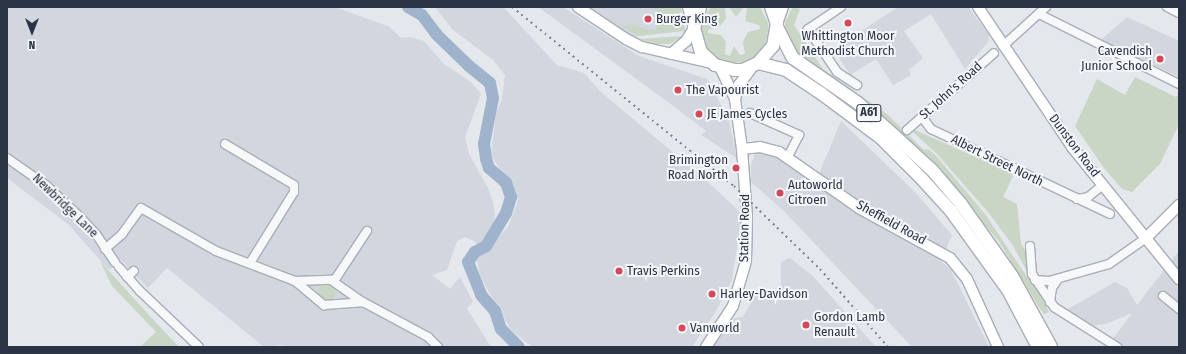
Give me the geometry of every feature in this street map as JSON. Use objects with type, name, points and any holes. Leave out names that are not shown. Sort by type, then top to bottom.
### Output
[{"type":"highway","points":[[689,7],[701,52],[716,65],[735,70],[755,65],[773,46],[777,26],[771,7]]},
{"type":"highway","points":[[694,25],[700,7]]},
{"type":"highway","name":"A61","points":[[777,26],[793,58],[858,103],[932,170],[961,204],[1012,276],[1051,347]]},
{"type":"highway","name":"A61","points":[[755,65],[786,70],[822,94],[881,138],[951,211],[1008,290],[1038,347]]},
{"type":"main road","points":[[578,7],[626,39],[655,51],[716,65]]},
{"type":"main road","points":[[777,26],[783,7]]},
{"type":"main road","name":"Dunston Road","points":[[978,7],[1072,147],[1179,279]]},
{"type":"main road","points":[[671,54],[686,41],[694,25]]},
{"type":"main road","name":"Station Road","points":[[706,347],[733,306],[746,261],[747,216],[742,149],[735,99],[716,65]]},
{"type":"main road","name":"Station Road","points":[[735,99],[739,85],[755,65]]},
{"type":"main road","name":"Sheffield Road","points":[[742,149],[760,147],[788,157],[860,208],[950,258],[967,279],[998,347]]},
{"type":"main road","points":[[1146,238],[1179,205]]},
{"type":"street","points":[[841,7],[806,26],[836,72],[857,85]]},
{"type":"street","points":[[1003,46],[1046,7]]},
{"type":"street","points":[[1167,7],[1179,13]]},
{"type":"street","points":[[1039,14],[1179,84]]},
{"type":"street","name":"St. John's Road","points":[[907,130],[994,53]]},
{"type":"street","points":[[750,113],[760,121],[799,135],[788,157]]},
{"type":"street","name":"Albert Street North","points":[[922,117],[931,129],[1110,214]]},
{"type":"street","points":[[226,144],[294,185],[294,192],[250,263]]},
{"type":"street","name":"Newbridge Lane","points":[[7,158],[47,186],[96,234],[105,249],[117,264],[130,274],[199,347]]},
{"type":"street","points":[[1076,199],[1088,197],[1103,185]]},
{"type":"street","points":[[105,249],[122,234],[141,208],[216,251],[295,281],[324,305],[363,302]]},
{"type":"street","points":[[335,303],[340,296],[337,284],[367,230]]},
{"type":"street","points":[[1035,280],[1043,282],[1058,279],[1109,264],[1146,238]]},
{"type":"street","points":[[1030,246],[1032,274],[1050,302],[1061,313],[1117,347]]},
{"type":"street","points":[[1050,302],[1052,288],[1058,279]]},
{"type":"street","points":[[295,281],[322,280],[337,284],[363,302],[428,337],[438,347]]},
{"type":"street","points":[[315,297],[316,286],[322,280]]},
{"type":"street","points":[[1163,296],[1179,309]]},
{"type":"shaded area","points":[[7,7],[335,7],[390,27],[401,38],[410,37],[424,41],[444,64],[471,82],[481,94],[465,137],[469,154],[488,188],[493,202],[495,216],[492,228],[485,239],[493,243],[508,227],[518,201],[516,191],[491,156],[496,113],[502,99],[505,75],[493,60],[452,29],[435,7],[503,7],[557,65],[584,73],[600,91],[708,182],[742,214],[732,280],[716,311],[692,347],[532,347],[511,330],[480,276],[477,260],[486,251],[474,241],[465,237],[457,241],[447,270],[432,275],[450,289],[460,277],[473,302],[467,309],[491,347],[289,347],[281,345],[264,347],[167,268],[148,288],[122,261],[109,270],[68,224],[7,178]]},
{"type":"shaded area","points":[[538,7],[563,7],[639,56],[707,79],[728,118],[738,159],[701,135],[706,131]]},
{"type":"shaded area","points":[[586,7],[664,7],[662,33],[632,37]]},
{"type":"shaded area","points":[[898,7],[968,7],[989,35],[988,42],[965,69],[931,14],[904,31],[923,58],[909,70],[911,75],[893,85],[876,59],[850,75],[834,49]]},
{"type":"shaded area","name":"Cavendish Junior School","points":[[1127,17],[1179,41],[1179,77],[1101,40]]},
{"type":"shaded area","points":[[841,121],[915,192],[952,235],[941,261],[951,270],[989,347],[912,347],[784,211],[751,182],[751,165],[760,140],[784,149],[819,174]]},
{"type":"shaded area","points":[[1179,251],[1179,347],[1107,347],[1132,313],[1106,324],[1089,326],[1061,313],[1115,282],[1127,288],[1137,305]]},
{"type":"shaded area","points":[[790,258],[812,275],[876,347],[713,347],[734,318],[743,317],[757,292],[781,291],[781,262]]},
{"type":"green space","points":[[654,7],[681,7],[685,31],[638,36],[605,16],[625,27],[628,24],[655,31],[660,12],[654,9]]},
{"type":"green space","points":[[711,7],[725,7],[726,19],[720,26],[708,30],[708,33],[721,35],[726,42],[725,54],[730,56],[734,46],[740,55],[745,54],[743,42],[748,32],[760,29],[759,25],[745,21],[747,9],[744,7],[760,7],[768,23],[769,30],[765,45],[758,54],[746,62],[733,63],[720,60],[712,54],[703,43],[701,31],[702,20]]},
{"type":"green space","points":[[729,7],[744,7],[736,17]]},
{"type":"green space","points":[[793,7],[800,9],[794,25],[823,69],[888,115],[923,149],[930,150],[938,158],[985,214],[1027,277],[1035,283],[1049,312],[1044,314],[998,240],[939,173],[797,54],[786,35],[785,27],[785,22]]},
{"type":"green space","points":[[683,36],[670,44],[655,44],[639,39]]},
{"type":"green space","points":[[1135,77],[1176,97],[1179,94],[1179,124],[1160,164],[1132,192],[1122,189],[1104,168],[1075,126],[1097,79],[1125,95]]},
{"type":"green space","points":[[915,130],[1014,174],[1003,197],[1017,204],[1021,244],[1026,251],[1029,275],[1012,244],[987,211],[938,155],[913,132]]},
{"type":"green space","points":[[100,261],[179,347],[140,347],[156,332],[112,286]]},
{"type":"green space","points":[[327,283],[333,286],[336,292],[333,298],[327,301],[321,298],[318,292],[321,286]]},
{"type":"waterway","points":[[408,7],[422,15],[437,35],[469,66],[490,83],[493,98],[484,144],[486,159],[489,168],[506,183],[511,197],[506,213],[486,246],[475,252],[468,262],[481,295],[495,311],[501,329],[519,347]]},
{"type":"railway","points":[[512,7],[734,186],[820,269],[888,347]]},
{"type":"place","name":"Burger King","points":[[648,19]]},
{"type":"place","name":"Whittington Moor Methodist Church","points":[[848,23]]},
{"type":"place","name":"Cavendish Junior School","points":[[1160,59]]},
{"type":"place","name":"The Vapourist","points":[[678,90]]},
{"type":"place","name":"JE James Cycles","points":[[699,114]]},
{"type":"place","name":"Brimington Road North","points":[[736,168]]},
{"type":"place","name":"Autoworld Citroen","points":[[780,193]]},
{"type":"place","name":"Travis Perkins","points":[[619,271]]},
{"type":"place","name":"Harley-Davidson","points":[[712,294]]},
{"type":"place","name":"Gordon Lamb Renault","points":[[806,325]]},
{"type":"place","name":"Vanworld","points":[[682,328]]}]
